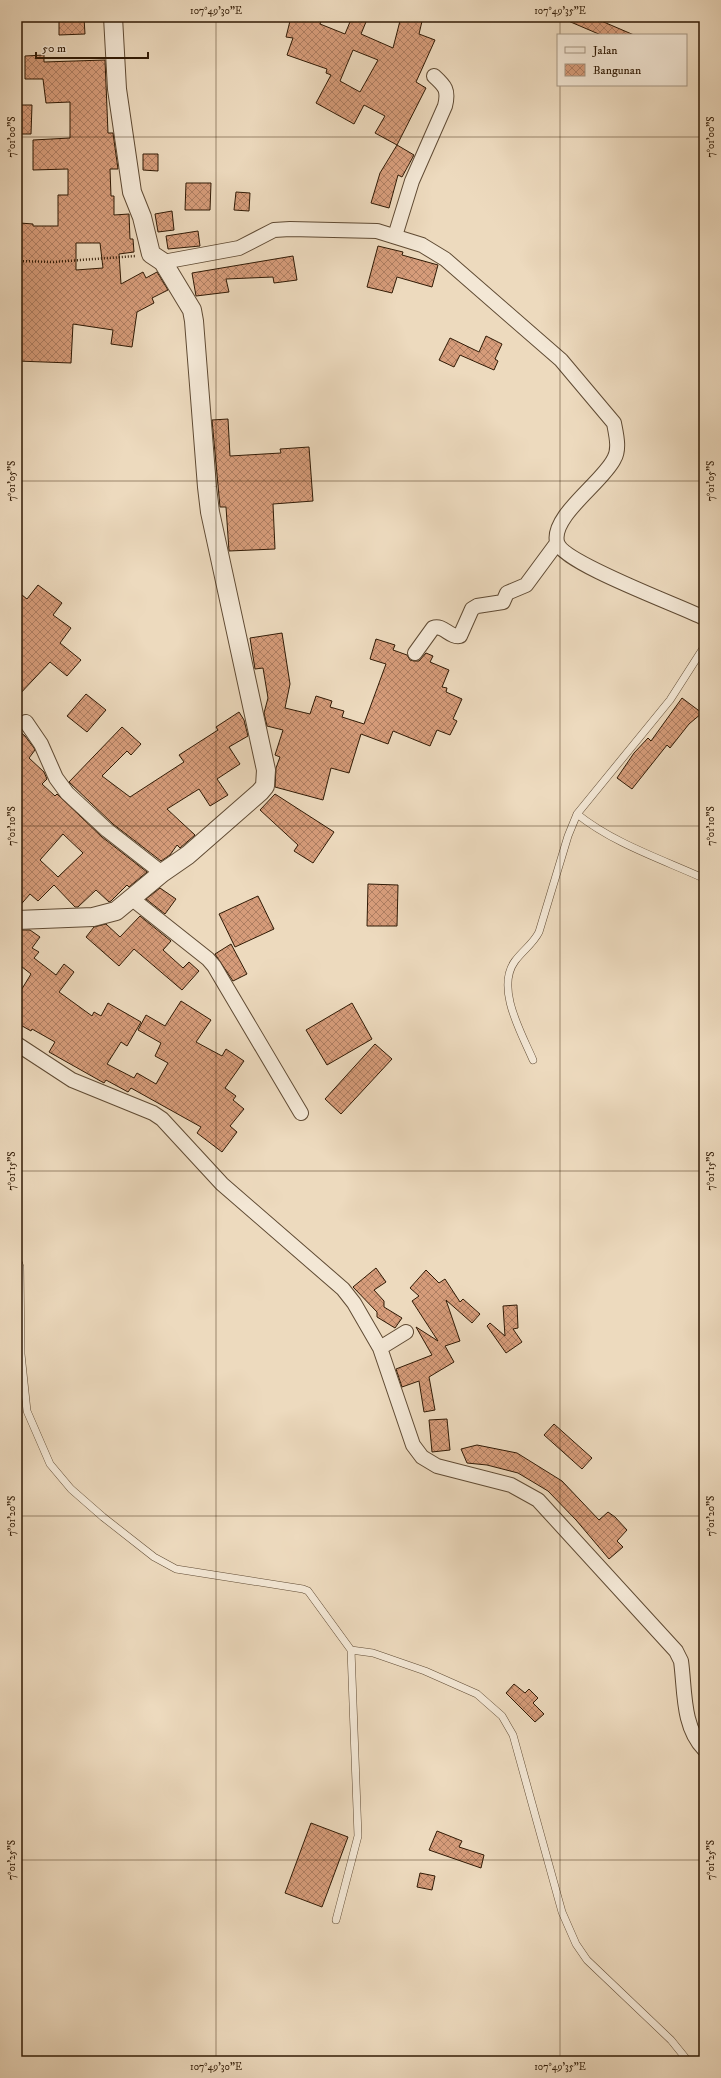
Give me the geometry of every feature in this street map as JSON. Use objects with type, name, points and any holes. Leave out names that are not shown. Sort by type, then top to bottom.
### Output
[{"type":"street","points":[[17,920],[93,917],[116,911],[188,855],[260,792],[264,786],[266,770],[210,512],[206,486],[192,310],[157,258],[132,192],[124,146],[117,89],[113,17]]},
{"type":"street","points":[[395,236],[412,181],[445,106],[448,94],[446,87],[434,76]]},
{"type":"street","points":[[157,258],[239,248],[274,230],[377,231],[422,245],[445,259],[561,360],[614,424],[617,448],[614,459],[561,523],[557,530],[557,543],[526,585],[507,592],[503,602],[477,606],[472,609],[460,636],[454,636],[438,627],[433,628],[415,653]]},
{"type":"street","points":[[557,543],[569,555],[587,565],[704,618]]},
{"type":"street","points":[[26,722],[41,744],[56,778],[67,793],[107,830],[162,874]]},
{"type":"street","points":[[131,898],[208,959],[214,966],[301,1113]]},
{"type":"street","points":[[17,1044],[72,1080],[153,1112],[162,1119],[222,1184],[343,1290],[354,1303],[380,1348],[413,1445],[422,1457],[437,1466],[511,1485],[538,1500],[676,1651],[681,1661],[690,1728],[697,1742],[704,1749]]},
{"type":"street","points":[[380,1348],[406,1332]]},
{"type":"lane","points":[[533,1060],[512,1010],[508,978],[514,961],[534,942],[539,932],[576,814],[670,700],[704,647]]},
{"type":"lane","points":[[576,814],[590,825],[619,841],[704,878]]},
{"type":"lane","points":[[17,1259],[20,1267],[21,1354],[27,1411],[50,1464],[71,1489],[154,1557],[176,1569],[304,1589],[308,1591],[351,1650],[358,1836],[336,1920]]},
{"type":"lane","points":[[351,1650],[373,1653],[426,1672],[477,1694],[502,1716],[512,1735],[562,1912],[576,1944],[587,1960],[671,2040],[688,2061]]},
{"type":"path","points":[[17,262],[157,258]]},
{"type":"building","points":[[291,17],[323,17],[320,24],[345,34],[352,17],[368,17],[361,34],[393,48],[401,17],[423,17],[419,34],[435,40],[416,82],[426,88],[397,145],[375,133],[385,116],[364,105],[354,124],[316,103],[331,75],[326,73],[327,69],[287,55],[293,38],[286,37]],"holes":[[[353,50],[378,60],[360,92],[340,81]]]},
{"type":"building","points":[[559,17],[592,17],[632,34],[599,34]]},
{"type":"building","points":[[84,18],[85,34],[59,35],[59,19]]},
{"type":"building","points":[[44,55],[44,62],[105,60],[108,133],[113,133],[118,169],[110,169],[111,196],[114,196],[114,215],[129,214],[130,239],[133,239],[134,252],[119,254],[121,284],[143,272],[146,278],[157,272],[168,290],[152,298],[154,303],[137,312],[132,347],[111,344],[113,330],[73,324],[71,363],[17,361],[17,228],[20,229],[20,223],[33,224],[33,226],[58,226],[58,195],[68,195],[68,169],[33,170],[33,140],[70,138],[70,102],[46,103],[43,79],[25,79],[25,56]],"holes":[[[76,243],[100,243],[103,268],[76,270]]]},
{"type":"building","points":[[17,105],[32,105],[31,134],[17,134]]},
{"type":"building","points":[[397,145],[414,155],[402,177],[398,175],[389,208],[371,203],[380,173]]},
{"type":"building","points":[[143,154],[158,154],[158,171],[143,170]]},
{"type":"building","points":[[186,183],[211,183],[210,210],[185,210]]},
{"type":"building","points":[[236,192],[250,193],[249,211],[234,210]]},
{"type":"building","points":[[172,211],[174,230],[158,232],[155,214]]},
{"type":"building","points":[[198,231],[200,246],[168,249],[166,236]]},
{"type":"building","points":[[378,246],[403,252],[402,255],[438,265],[432,287],[397,277],[392,293],[367,287]]},
{"type":"building","points":[[293,256],[297,280],[274,283],[273,277],[226,279],[229,292],[196,296],[192,273]]},
{"type":"building","points":[[486,336],[502,344],[495,359],[498,361],[494,370],[460,355],[454,367],[439,360],[450,338],[479,352]]},
{"type":"building","points":[[228,419],[230,456],[281,453],[280,449],[309,447],[313,501],[273,504],[275,549],[229,551],[226,507],[220,507],[212,420]]},
{"type":"building","points":[[38,585],[62,603],[53,615],[71,628],[60,643],[81,660],[67,676],[50,662],[17,697],[17,591],[27,599]]},
{"type":"building","points":[[282,633],[290,684],[285,708],[310,714],[316,696],[332,701],[330,707],[344,711],[342,717],[364,724],[386,664],[370,659],[376,639],[395,645],[393,650],[407,655],[410,660],[419,661],[426,653],[433,656],[430,662],[449,670],[442,687],[447,688],[446,692],[462,699],[453,719],[457,721],[450,735],[437,730],[430,746],[393,731],[388,744],[361,734],[349,773],[331,768],[323,800],[275,787],[276,768],[280,757],[275,755],[283,730],[267,726],[264,713],[268,698],[263,668],[255,669],[250,638]]},
{"type":"building","points":[[86,694],[106,710],[87,732],[67,716]]},
{"type":"building","points":[[682,698],[702,713],[689,724],[670,748],[667,745],[632,789],[617,778],[634,753],[648,738],[651,741]]},
{"type":"building","points":[[239,712],[244,720],[248,736],[229,747],[240,764],[217,779],[228,795],[210,806],[199,789],[167,809],[195,835],[180,848],[177,845],[170,855],[161,861],[113,824],[69,782],[122,727],[141,744],[131,755],[127,751],[102,776],[130,797],[184,762],[179,755],[218,730],[216,727]]},
{"type":"building","points":[[17,729],[25,736],[35,750],[29,758],[44,772],[47,779],[42,784],[55,796],[57,794],[102,837],[147,872],[129,887],[127,885],[109,902],[96,890],[78,907],[75,907],[54,885],[38,901],[30,894],[17,909]],"holes":[[[63,834],[83,853],[58,877],[40,860]]]},
{"type":"building","points":[[275,794],[334,832],[313,863],[294,851],[298,845],[260,810]]},
{"type":"building","points":[[368,884],[398,885],[397,926],[367,926]]},
{"type":"building","points":[[160,888],[176,899],[165,914],[146,899]]},
{"type":"building","points":[[258,896],[274,929],[235,947],[219,914]]},
{"type":"building","points":[[140,916],[171,941],[163,950],[183,968],[189,962],[199,971],[182,990],[134,949],[119,966],[86,937],[94,927],[106,924],[120,937]]},
{"type":"building","points":[[17,930],[30,930],[40,937],[32,948],[39,952],[34,958],[56,975],[64,964],[74,972],[59,992],[92,1016],[94,1012],[101,1016],[108,1003],[141,1022],[127,1046],[121,1042],[107,1064],[134,1078],[137,1073],[156,1084],[168,1063],[155,1056],[161,1043],[138,1030],[146,1015],[165,1026],[181,1001],[211,1020],[196,1042],[222,1056],[226,1049],[244,1061],[225,1088],[236,1096],[233,1100],[244,1109],[230,1126],[237,1132],[222,1152],[197,1133],[201,1127],[131,1088],[128,1092],[106,1080],[104,1083],[49,1052],[55,1042],[32,1029],[31,1031],[17,1023],[17,997],[31,974],[17,963]]},
{"type":"building","points":[[231,944],[247,974],[233,981],[215,954]]},
{"type":"building","points":[[352,1003],[372,1039],[327,1065],[306,1030]]},
{"type":"building","points":[[375,1044],[392,1059],[341,1114],[325,1099]]},
{"type":"building","points":[[376,1268],[386,1282],[374,1290],[384,1301],[384,1307],[402,1318],[395,1328],[377,1317],[377,1312],[353,1287]]},
{"type":"building","points":[[426,1270],[439,1283],[445,1279],[460,1302],[463,1299],[480,1314],[472,1323],[446,1300],[460,1341],[445,1346],[454,1362],[429,1377],[435,1410],[424,1412],[419,1381],[402,1387],[396,1369],[432,1355],[416,1327],[438,1341],[412,1301],[419,1296],[410,1288]]},
{"type":"building","points":[[517,1305],[518,1328],[513,1329],[522,1342],[506,1353],[487,1326],[490,1323],[505,1336],[503,1306]]},
{"type":"building","points":[[447,1419],[450,1450],[432,1452],[429,1420]]},
{"type":"building","points":[[554,1424],[592,1458],[582,1469],[544,1435]]},
{"type":"building","points":[[477,1445],[517,1453],[562,1481],[599,1520],[608,1512],[627,1530],[617,1541],[623,1547],[609,1559],[576,1520],[548,1491],[518,1473],[487,1465],[467,1463],[461,1449]]},
{"type":"building","points":[[514,1684],[525,1693],[529,1689],[538,1698],[533,1703],[544,1714],[535,1722],[506,1693]]},
{"type":"building","points":[[311,1823],[348,1837],[322,1907],[285,1893]]},
{"type":"building","points":[[437,1831],[462,1841],[459,1847],[484,1855],[481,1868],[429,1850]]},
{"type":"building","points":[[420,1873],[435,1876],[432,1890],[417,1887]]}]
